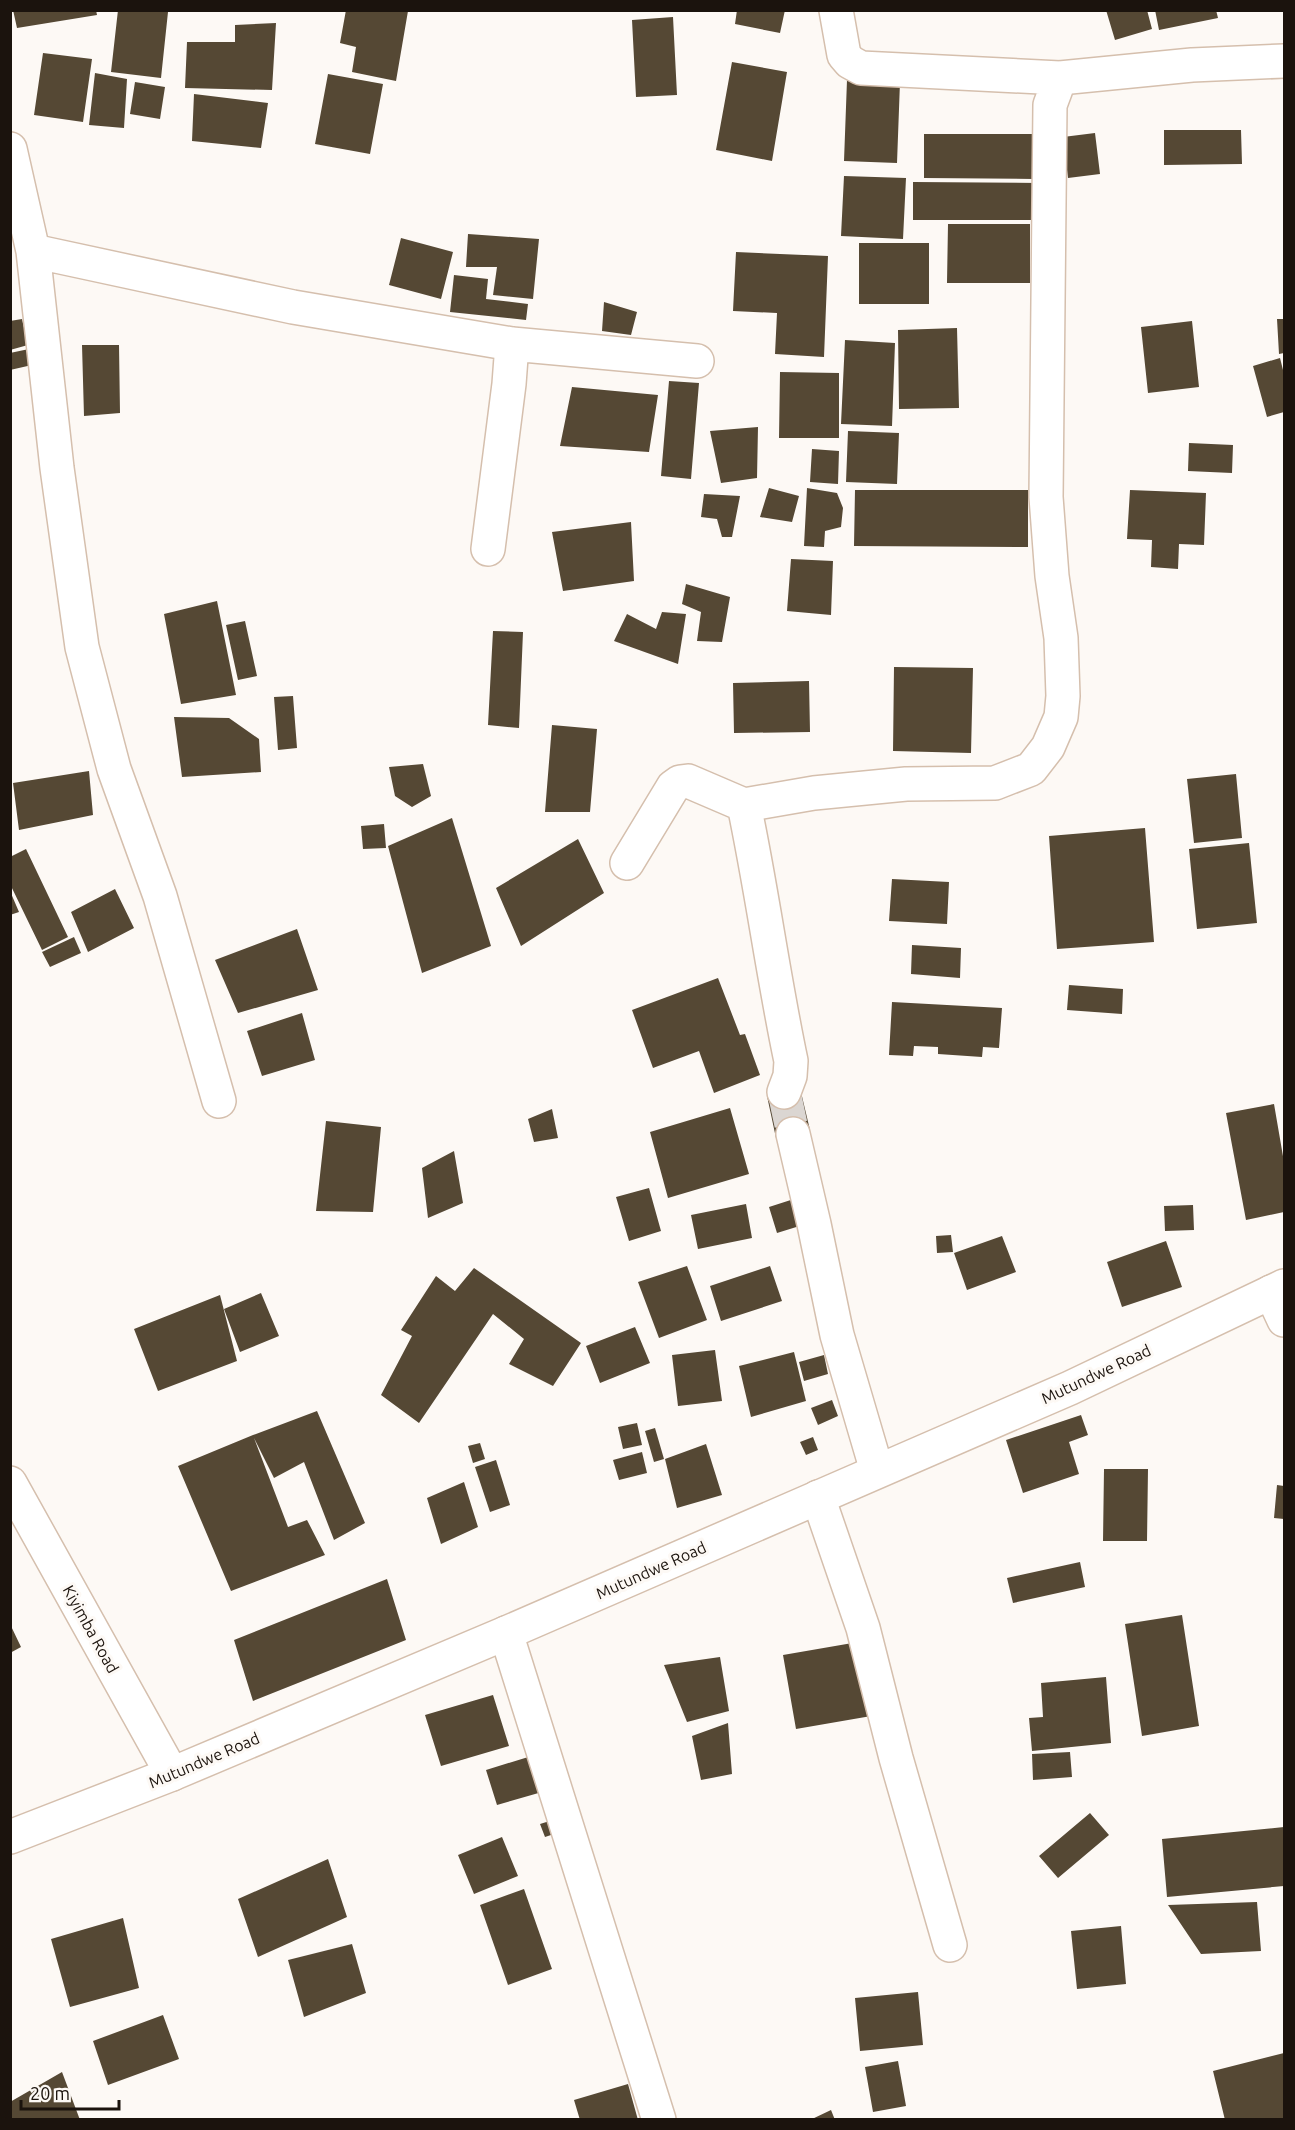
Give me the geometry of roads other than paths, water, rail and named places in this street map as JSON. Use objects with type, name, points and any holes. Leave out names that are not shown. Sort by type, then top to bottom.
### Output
[{"type":"street","points":[[836,10],[844,55],[850,62],[861,68],[1060,78],[1192,65],[1284,62]]},
{"type":"street","points":[[627,863],[673,787],[680,782],[688,781],[744,805],[814,793],[906,784],[995,783],[1031,769],[1048,747],[1061,717],[1063,696],[1061,638],[1052,576],[1046,497],[1050,105],[1060,78]]},
{"type":"street","points":[[10,149],[33,251],[37,301],[50,387],[57,468],[82,647],[114,769],[160,896],[219,1101]]},
{"type":"street","points":[[33,251],[293,307],[512,344],[697,361]]},
{"type":"street","points":[[488,549],[512,344]]},
{"type":"street","points":[[744,805],[791,1061],[790,1076],[784,1092]]},
{"type":"street","points":[[793,1134],[837,1335],[877,1471]]},
{"type":"street","name":"Mutundwe Road","points":[[10,1837],[172,1774],[506,1633],[1280,1299]]},
{"type":"street","name":"Kiyimba Road","points":[[10,1483],[172,1774]]},
{"type":"street","points":[[818,1497],[863,1628],[896,1758],[950,1945]]},
{"type":"street","points":[[506,1633],[659,2120]]},
{"type":"tunnel","points":[[784,1092],[793,1134]]}]
